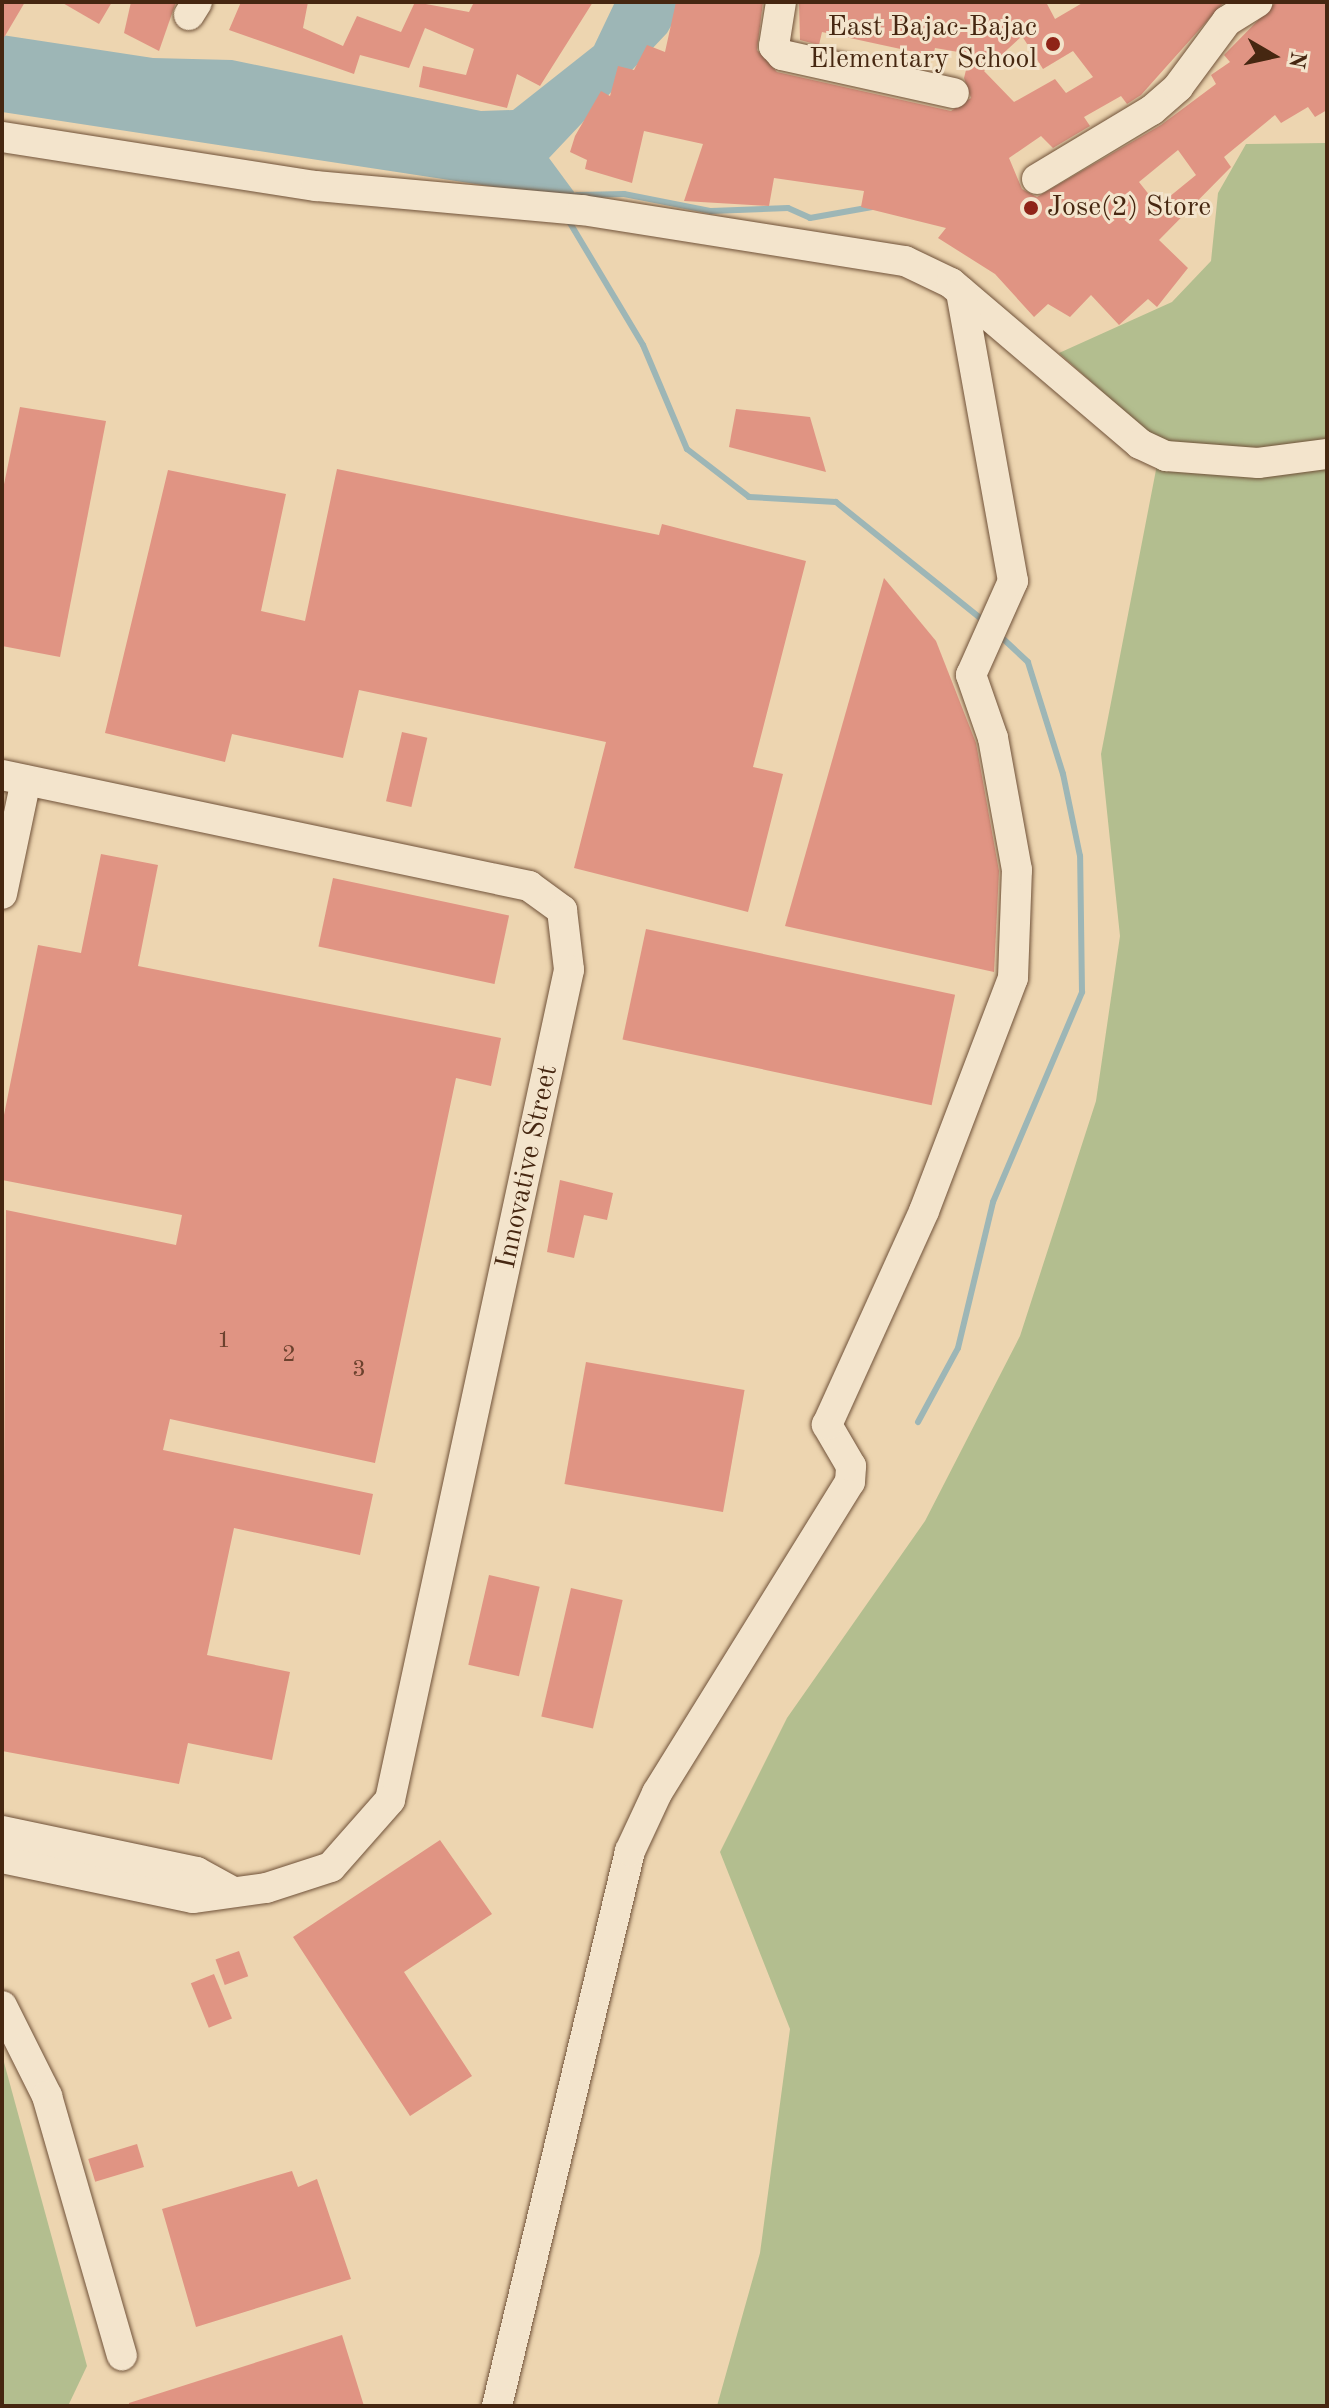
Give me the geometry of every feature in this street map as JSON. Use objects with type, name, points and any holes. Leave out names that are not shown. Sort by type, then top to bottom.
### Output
[{"type":"street","points":[[781,2],[774,46],[782,55],[954,93]]},
{"type":"street","points":[[1037,179],[1152,110],[1178,87],[1227,21],[1258,2]]},
{"type":"street","points":[[2,137],[316,186],[582,210],[905,261],[961,292],[1140,444],[1166,456],[1258,463],[1327,454]]},
{"type":"street","points":[[497,2406],[630,1851],[657,1793],[850,1482],[851,1466],[827,1425],[924,1211],[1013,978],[1017,870],[973,665],[999,618],[1013,581],[961,292]]},
{"type":"street","points":[[2,894],[14,778]]},
{"type":"street","name":"Innovative Street","points":[[2,1858],[193,1898],[230,1890],[266,1888],[331,1867],[371,1829],[397,1779],[569,970],[569,940],[562,910],[529,886],[14,778]]},
{"type":"street","points":[[2,1831],[197,1872],[230,1890]]},
{"type":"street","points":[[2,2006],[47,2096],[122,2355]]},
{"type":"green space","points":[[1327,143],[1327,2406],[717,2406],[760,2253],[790,2029],[720,1852],[787,1718],[925,1521],[1020,1336],[1096,1101],[1120,936],[1101,754],[1161,444],[1059,353],[1172,302],[1211,261],[1218,193],[1246,144]]},
{"type":"green space","points":[[2,2055],[87,2366],[68,2406],[2,2406]]},
{"type":"water","points":[[615,2],[685,2],[667,33],[549,158],[580,200],[2,112],[2,35],[153,58],[232,60],[481,111],[513,110],[594,46]]},
{"type":"building","points":[[2,2],[25,2],[2,41]]},
{"type":"building","points":[[61,2],[112,2],[99,24]]},
{"type":"building","points":[[131,2],[176,2],[159,51],[124,33]]},
{"type":"building","points":[[241,2],[308,2],[303,28],[343,46],[357,16],[401,32],[415,2],[469,12],[474,2],[593,2],[540,86],[517,74],[507,108],[419,87],[423,66],[466,75],[474,49],[425,28],[409,68],[360,55],[354,74],[229,30]]},
{"type":"building","points":[[676,2],[763,2],[757,50],[777,72],[951,111],[971,98],[964,78],[970,54],[935,48],[933,56],[822,32],[819,45],[800,40],[799,2],[1046,2],[1055,19],[1084,2],[1224,2],[1141,95],[1127,104],[1121,96],[1084,117],[1090,126],[1053,148],[1041,136],[1009,158],[1022,189],[1037,197],[1161,125],[1216,84],[1211,75],[1230,62],[1224,55],[1276,2],[1327,2],[1327,110],[1315,117],[1308,107],[1281,123],[1275,115],[1224,157],[1231,167],[1159,240],[1188,268],[1157,307],[1148,299],[1119,325],[1091,295],[1070,317],[1048,304],[1034,317],[995,274],[938,238],[946,228],[861,207],[864,191],[774,178],[769,206],[684,201],[703,144],[644,131],[632,183],[585,169],[587,160],[570,152],[575,136],[601,91],[610,96],[618,66],[634,70],[647,45],[665,52]],"holes":[[[1022,36],[1043,69],[1073,51],[1093,77],[1066,93],[1055,79],[1014,102],[984,71]],[[1178,150],[1196,175],[1158,206],[1139,182]]]},
{"type":"building","points":[[20,407],[106,421],[60,657],[2,646],[2,494]]},
{"type":"building","points":[[736,409],[810,417],[826,472],[729,447]]},
{"type":"building","points":[[337,469],[659,535],[662,524],[806,561],[753,767],[783,774],[748,912],[574,868],[606,742],[359,690],[343,758],[232,734],[225,762],[105,733],[168,470],[286,494],[261,611],[305,621]]},
{"type":"building","points":[[884,578],[936,641],[976,743],[999,871],[994,972],[785,926]]},
{"type":"building","points":[[402,732],[427,738],[411,807],[386,801]]},
{"type":"building","points":[[101,854],[158,865],[138,966],[501,1038],[491,1086],[456,1078],[375,1463],[170,1419],[163,1450],[373,1494],[360,1555],[234,1528],[207,1655],[290,1672],[272,1760],[188,1743],[179,1784],[2,1751],[6,1210],[176,1245],[182,1215],[2,1180],[2,1125],[38,945],[81,953]]},
{"type":"building","points":[[333,878],[509,915],[495,984],[318,946]]},
{"type":"building","points":[[646,929],[955,995],[932,1105],[623,1040]]},
{"type":"building","points":[[560,1180],[613,1193],[607,1220],[584,1215],[574,1258],[547,1252]]},
{"type":"building","points":[[586,1362],[745,1390],[723,1512],[564,1484]]},
{"type":"building","points":[[489,1575],[540,1587],[519,1676],[468,1665]]},
{"type":"building","points":[[571,1588],[623,1600],[593,1729],[541,1717]]},
{"type":"building","points":[[440,1840],[492,1914],[404,1972],[472,2076],[410,2116],[293,1937]]},
{"type":"building","points":[[239,1951],[248,1976],[225,1985],[216,1960]]},
{"type":"building","points":[[214,1974],[232,2019],[209,2028],[191,1983]]},
{"type":"building","points":[[137,2144],[144,2167],[95,2182],[88,2159]]},
{"type":"building","points":[[292,2171],[298,2187],[317,2179],[351,2279],[196,2327],[162,2209]]},
{"type":"building","points":[[342,2335],[364,2406],[129,2406],[129,2403]]},
{"type":"waterway","points":[[577,195],[624,194],[711,211],[788,208],[810,218],[872,207]]},
{"type":"waterway","points":[[567,218],[643,345],[687,449],[749,497],[836,502],[984,621]]},
{"type":"waterway","points":[[918,1422],[958,1348],[993,1202],[1082,992],[1080,856],[1063,774],[1028,662],[998,634]]},
{"type":"place","name":"East Bajac-Bajac Elementary School","points":[[1053,44]]},
{"type":"place","name":"Jose(2) Store","points":[[1031,208]]}]
